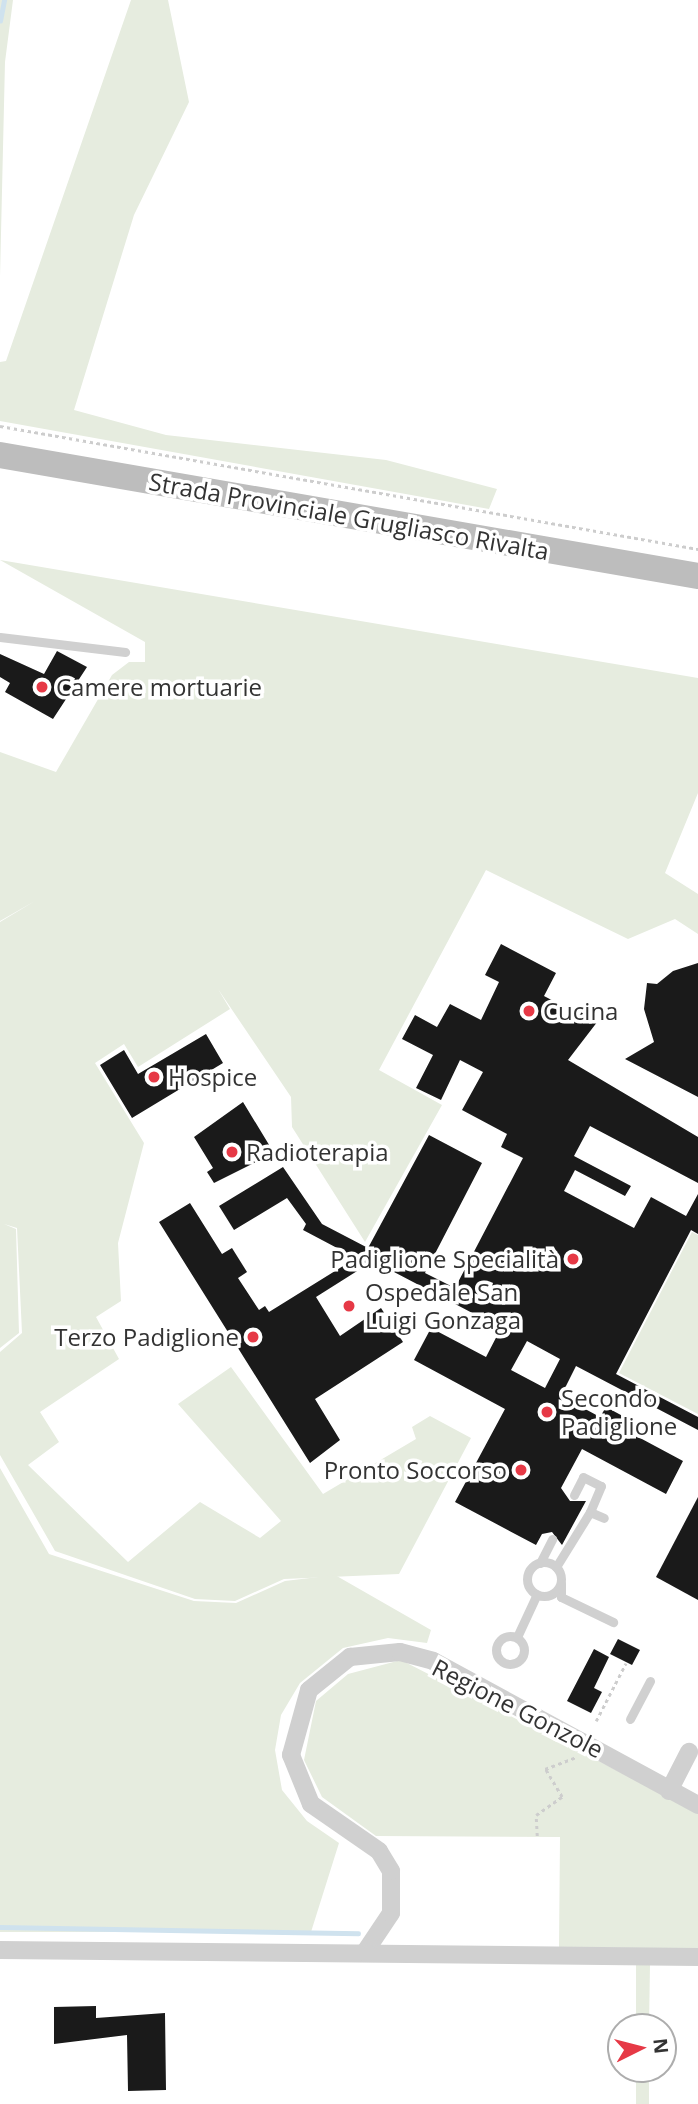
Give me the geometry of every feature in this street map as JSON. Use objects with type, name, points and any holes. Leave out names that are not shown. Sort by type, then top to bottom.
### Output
[{"type":"street","name":"Strada Provinciale Grugliasco Rivalta","points":[[0,455],[698,576]]},
{"type":"street","name":"Regione Gonzole","points":[[365,1952],[391,1913],[391,1871],[379,1851],[311,1804],[291,1755],[309,1690],[337,1664],[382,1652],[433,1661],[698,1805]]},
{"type":"street","points":[[669,1791],[689,1752]]},
{"type":"street","points":[[0,1950],[698,1957]]},
{"type":"lane","points":[[0,637],[125,652]]},
{"type":"lane","points":[[574,1495],[583,1477],[601,1486],[590,1512],[556,1567],[561,1583],[561,1597],[613,1622]]},
{"type":"lane","points":[[590,1512],[604,1518]]},
{"type":"lane","points":[[517,1637],[537,1594],[528,1574],[540,1563],[552,1539]]},
{"type":"lane","points":[[540,1563],[556,1567]]},
{"type":"lane","points":[[537,1594],[552,1594],[561,1583]]},
{"type":"lane","points":[[630,1719],[650,1681]]},
{"type":"path","points":[[0,426],[698,550]]},
{"type":"path","points":[[596,1721],[626,1663]]},
{"type":"path","points":[[537,1836],[536,1815],[562,1797],[545,1769],[571,1761],[580,1750]]},
{"type":"shaded area","points":[[0,0],[13,0],[5,62],[0,277]]},
{"type":"shaded area","points":[[131,0],[168,0],[189,102],[134,215],[74,410],[166,435],[386,460],[497,489],[489,509],[0,421],[0,362],[6,361]]},
{"type":"shaded area","points":[[0,560],[698,678],[698,793],[665,873],[698,894],[698,934],[675,919],[628,939],[486,870],[379,1070],[442,1105],[365,1242],[292,1127],[291,1097],[218,989],[230,1009],[138,1067],[124,1044],[95,1063],[144,1143],[118,1243],[121,1301],[96,1317],[119,1359],[40,1412],[59,1442],[28,1465],[128,1562],[200,1502],[260,1538],[281,1521],[178,1404],[231,1367],[323,1494],[416,1439],[412,1427],[430,1416],[471,1438],[399,1574],[284,1579],[235,1601],[195,1599],[55,1551],[0,1455],[0,1352],[22,1333],[17,1228],[4,1224],[16,1229],[19,1333],[0,1348],[0,922],[35,901],[0,921],[0,752],[56,772],[112,675],[129,662],[145,662],[145,642]]},
{"type":"shaded area","points":[[692,1232],[698,1235],[698,1414],[619,1373]]},
{"type":"shaded area","points":[[0,1468],[49,1554],[194,1601],[236,1603],[285,1581],[335,1575],[431,1630],[427,1643],[388,1638],[343,1648],[300,1683],[281,1715],[275,1750],[282,1790],[307,1821],[339,1843],[311,1932],[0,1932]]},
{"type":"shaded area","points":[[401,1660],[698,1812],[698,1949],[559,1947],[560,1837],[376,1836],[322,1797],[304,1760],[316,1701],[348,1674]]},
{"type":"shaded area","points":[[636,1963],[650,1965],[649,2013],[636,2013]]},
{"type":"shaded area","points":[[636,2083],[649,2083],[649,2104],[636,2104]]},
{"type":"building","name":"Camere mortuarie","points":[[57,651],[87,667],[53,719],[5,692],[10,683],[0,677],[0,654],[44,674]]},
{"type":"building","points":[[501,944],[556,973],[544,996],[580,1015],[584,1007],[601,1017],[568,1060],[698,1137],[698,1183],[590,1126],[574,1156],[631,1186],[625,1196],[575,1170],[564,1191],[634,1228],[651,1197],[686,1216],[698,1194],[698,1234],[691,1230],[616,1374],[698,1417],[698,1430],[576,1366],[561,1396],[600,1417],[606,1407],[632,1421],[627,1431],[683,1461],[666,1494],[582,1449],[561,1488],[570,1501],[586,1501],[562,1545],[552,1532],[542,1534],[536,1545],[455,1502],[505,1409],[414,1360],[431,1328],[486,1357],[501,1328],[373,1261],[316,1297],[340,1336],[381,1308],[403,1342],[315,1399],[340,1440],[310,1463],[159,1222],[190,1203],[222,1254],[232,1248],[247,1272],[238,1278],[259,1310],[265,1306],[269,1312],[356,1258],[303,1230],[306,1224],[287,1198],[234,1230],[219,1206],[283,1167],[322,1224],[368,1248],[429,1135],[482,1163],[425,1273],[455,1288],[523,1158],[501,1147],[507,1134],[462,1110],[483,1072],[460,1060],[441,1100],[416,1088],[433,1055],[402,1039],[415,1015],[437,1027],[450,1004],[481,1020],[499,982],[485,975]],"holes":[[[527,1341],[560,1359],[545,1388],[511,1370]]]},
{"type":"building","points":[[698,963],[698,1097],[625,1059],[654,1042],[644,1009],[647,983],[657,984],[673,971]]},
{"type":"building","name":"Hospice","points":[[206,1034],[223,1063],[132,1118],[100,1065],[124,1050],[138,1074]]},
{"type":"building","name":"Radioterapia","points":[[243,1102],[274,1153],[214,1183],[207,1172],[213,1168],[194,1137]]},
{"type":"building","points":[[698,1497],[698,1600],[656,1577]]},
{"type":"building","points":[[618,1639],[640,1650],[632,1665],[610,1654]]},
{"type":"building","points":[[594,1649],[609,1657],[594,1688],[602,1692],[591,1713],[567,1701]]},
{"type":"building","points":[[96,2006],[96,2018],[165,2013],[166,2090],[128,2091],[127,2035],[54,2044],[54,2007]]},
{"type":"waterway","points":[[0,21],[4,0]]},
{"type":"waterway","points":[[0,1927],[358,1933]]},
{"type":"place","name":"Camere mortuarie","points":[[42,687]]},
{"type":"place","name":"Cucina","points":[[529,1011]]},
{"type":"place","name":"Hospice","points":[[154,1077]]},
{"type":"place","name":"Radioterapia","points":[[232,1152]]},
{"type":"place","name":"Padiglione Specialità","points":[[573,1259]]},
{"type":"place","name":"Ospedale San Luigi Gonzaga","points":[[349,1306]]},
{"type":"place","name":"Terzo Padiglione","points":[[253,1337]]},
{"type":"place","name":"Secondo Padiglione","points":[[547,1412]]},
{"type":"place","name":"Pronto Soccorso","points":[[521,1470]]}]
